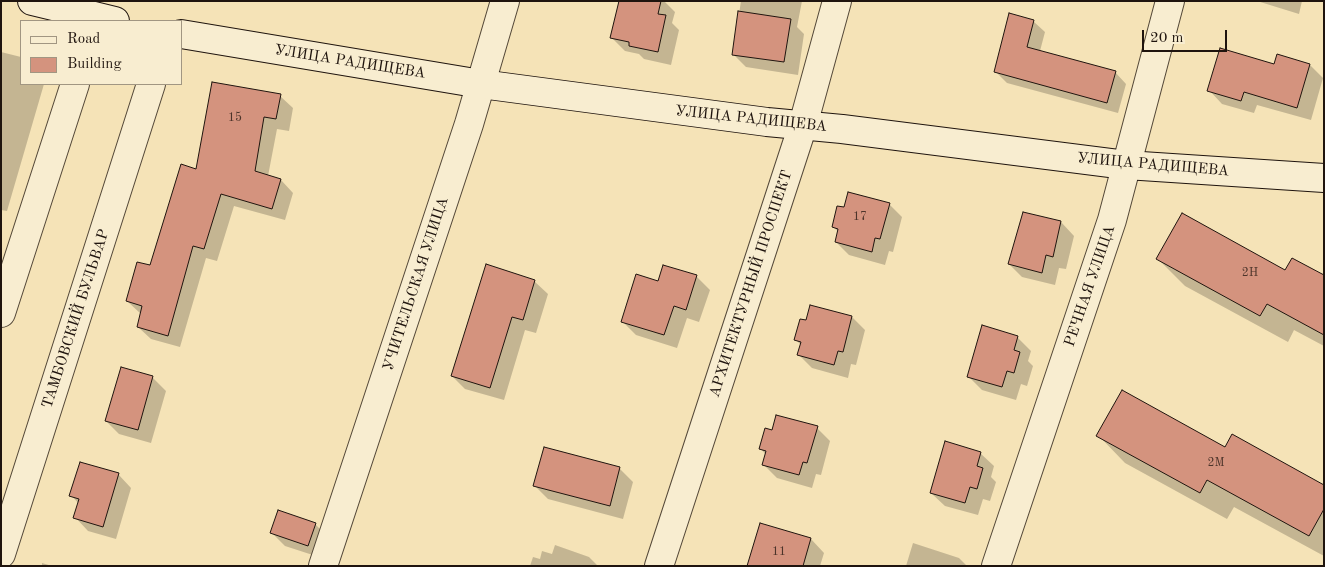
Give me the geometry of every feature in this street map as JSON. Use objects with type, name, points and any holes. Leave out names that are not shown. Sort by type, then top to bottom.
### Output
[{"type":"street","points":[[32,1],[102,15]]},
{"type":"street","name":"УЧИТЕЛЬСКАЯ УЛИЦА","points":[[324,566],[481,84],[505,1]]},
{"type":"street","name":"АРХИТЕКТУРНЫЙ ПРОСПЕКТ","points":[[660,566],[803,125],[837,1]]},
{"type":"street","name":"РЕЧНАЯ УЛИЦА","points":[[996,566],[1112,220],[1170,1]]},
{"type":"street","name":"УЛИЦА РАДИЩЕВА","points":[[182,34],[481,84],[766,122],[1126,165],[1324,178]]},
{"type":"street","points":[[1,313],[75,85]]},
{"type":"street","name":"ТАМБОВСКИЙ БУЛЬВАР","points":[[1,554],[151,85]]},
{"type":"building","points":[[619,1],[661,1],[658,14],[666,15],[658,52],[629,46],[629,42],[610,38]]},
{"type":"building","points":[[738,11],[791,19],[784,62],[732,55]]},
{"type":"building","points":[[1009,13],[1034,20],[1027,47],[1116,71],[1107,103],[994,72]]},
{"type":"building","points":[[1220,48],[1274,64],[1277,54],[1310,64],[1297,108],[1244,92],[1241,101],[1207,91]]},
{"type":"building","points":[[212,82],[281,94],[276,119],[264,117],[255,171],[281,179],[272,209],[221,194],[204,249],[193,246],[168,336],[137,327],[142,306],[126,301],[137,262],[150,265],[181,164],[196,169]]},
{"type":"building","points":[[848,192],[890,203],[880,239],[875,238],[872,252],[835,242],[838,229],[832,227],[837,206],[844,207]]},
{"type":"building","points":[[1023,212],[1061,221],[1053,257],[1046,255],[1042,273],[1008,264]]},
{"type":"building","points":[[1182,213],[1285,270],[1292,258],[1324,275],[1324,335],[1267,304],[1260,316],[1156,259]]},
{"type":"building","points":[[486,264],[535,280],[523,320],[512,317],[490,388],[451,376]]},
{"type":"building","points":[[663,265],[697,275],[686,310],[674,306],[664,335],[621,322],[636,274],[658,281]]},
{"type":"building","points":[[810,305],[852,316],[843,352],[838,351],[834,365],[797,355],[801,342],[794,340],[800,319],[806,320]]},
{"type":"building","points":[[982,325],[1018,336],[1014,350],[1020,352],[1014,373],[1007,371],[1002,387],[967,377]]},
{"type":"building","points":[[121,367],[153,376],[138,430],[105,421]]},
{"type":"building","points":[[1122,390],[1225,447],[1232,434],[1324,485],[1324,509],[1309,536],[1207,480],[1200,493],[1096,436]]},
{"type":"building","points":[[776,415],[818,426],[807,463],[803,462],[799,475],[762,465],[766,451],[759,449],[765,428],[772,430]]},
{"type":"building","points":[[945,441],[981,452],[977,466],[983,468],[977,489],[970,487],[965,503],[930,493]]},
{"type":"building","points":[[544,447],[620,467],[610,506],[533,486]]},
{"type":"building","points":[[80,462],[119,473],[103,527],[73,518],[79,499],[69,496]]},
{"type":"building","points":[[278,510],[316,523],[308,546],[270,533]]},
{"type":"building","points":[[760,523],[811,538],[803,566],[747,566]]}]
